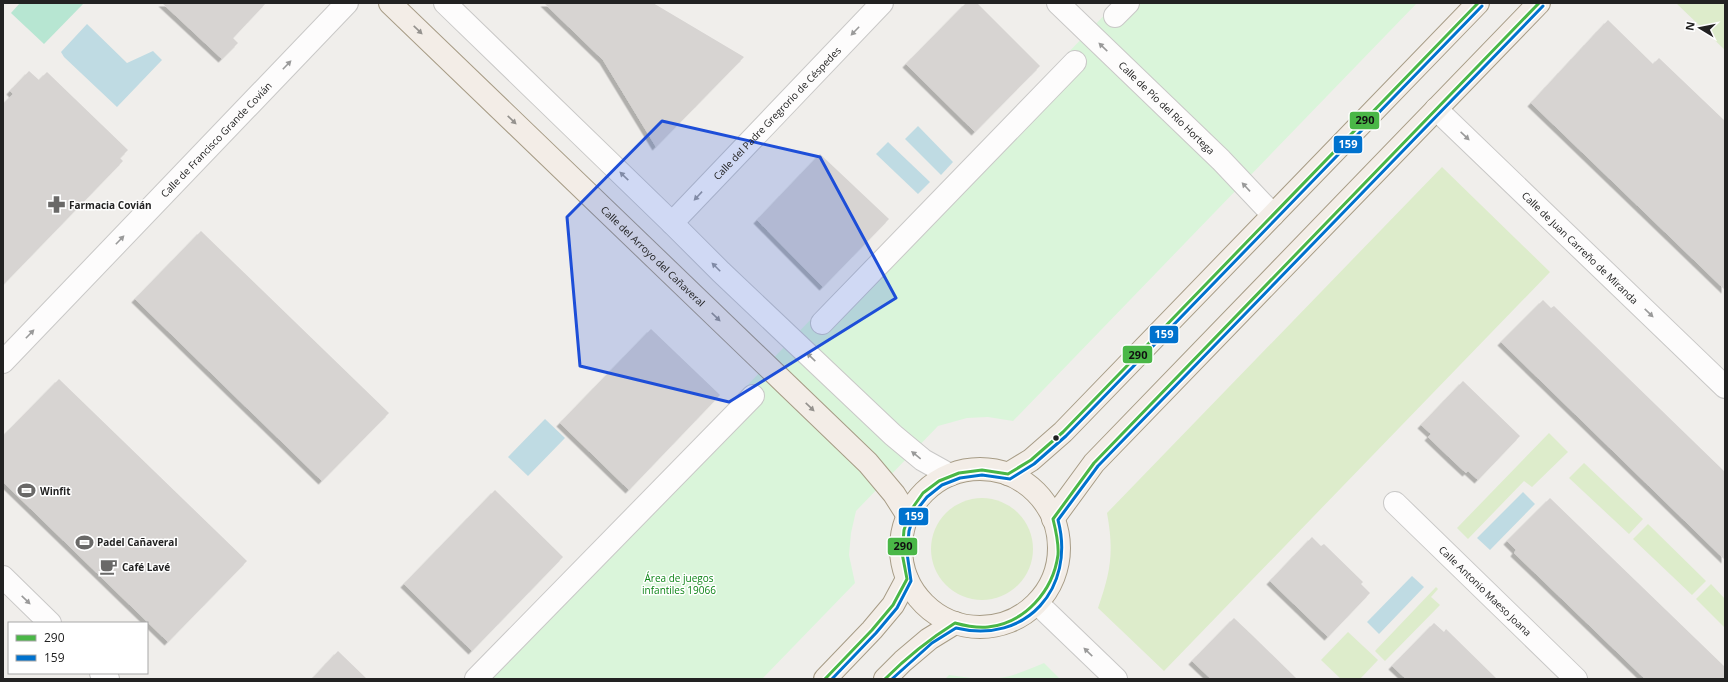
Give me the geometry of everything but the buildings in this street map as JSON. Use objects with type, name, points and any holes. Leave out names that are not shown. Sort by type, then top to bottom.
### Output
[{"type":"main road","name":"Calle del Arroyo del Cañaveral","points":[[390,3],[868,463],[894,494],[908,516]]},
{"type":"main road","points":[[1008,474],[1031,460],[1063,432],[1478,3]]},
{"type":"main road","points":[[1052,518],[1094,463],[1539,3]]},
{"type":"main road","points":[[978,469],[993,470],[1008,474],[1022,481],[1035,491],[1045,504],[1052,518],[1058,542],[1055,572],[1048,588],[1037,603],[1023,614],[1007,622],[990,626],[972,627],[955,623],[935,613],[918,598],[907,578],[902,563],[901,547],[903,531],[908,516],[918,498],[932,485],[950,475],[978,469]]},
{"type":"main road","points":[[825,679],[872,630],[893,605],[907,578]]},
{"type":"main road","points":[[885,679],[903,660],[929,638],[955,623]]},
{"type":"street","name":"Calle de Francisco Grande Covián","points":[[3,362],[347,3]]},
{"type":"street","points":[[445,3],[727,278],[893,435],[923,460],[950,475]]},
{"type":"street","name":"Calle del Padre Gregrorio de Céspedes","points":[[672,223],[882,3]]},
{"type":"street","name":"Calle de Pío del Río Hortega","points":[[1058,3],[1221,160],[1273,215]]},
{"type":"street","points":[[822,323],[1075,62]]},
{"type":"street","name":"Calle de Juan Carreño de Miranda","points":[[1436,109],[1491,160],[1725,387]]},
{"type":"street","points":[[476,679],[753,396]]},
{"type":"street","name":"Calle Antonio Maeso Joana","points":[[1394,503],[1576,679]]},
{"type":"street","points":[[3,578],[49,622]]},
{"type":"street","points":[[1037,603],[1116,679]]},
{"type":"highlighted area","points":[[662,121],[820,157],[896,298],[729,402],[580,366],[567,217]]},
{"type":"green space","points":[[20,3],[84,3],[44,44],[11,13]]},
{"type":"green space","name":"Área de juegos infantiles 19066","points":[[1116,3],[1417,3],[1013,421],[988,417],[967,418],[938,426],[856,511],[851,533],[849,555],[855,583],[762,679],[464,679]]},
{"type":"green space","points":[[1676,3],[1725,3],[1725,50]]},
{"type":"green space","points":[[1442,167],[1550,272],[1164,671],[1098,608],[1106,583],[1110,561],[1111,550],[1107,513]]},
{"type":"green space","points":[[1549,433],[1568,452],[1532,487],[1524,481],[1468,539],[1457,528]]},
{"type":"green space","points":[[1584,463],[1643,519],[1629,534],[1569,478]]},
{"type":"green space","points":[[982,498],[1002,502],[1018,513],[1029,529],[1033,549],[1029,569],[1018,585],[1002,596],[982,600],[962,596],[946,585],[935,569],[931,549],[935,529],[946,513],[962,502]]},
{"type":"green space","points":[[1648,524],[1706,581],[1692,595],[1633,539]]},
{"type":"green space","points":[[1711,584],[1725,599],[1725,628],[1696,599]]},
{"type":"green space","points":[[1436,587],[1438,589],[1431,597],[1440,605],[1385,661],[1375,651]]},
{"type":"green space","points":[[1348,632],[1378,660],[1360,679],[1341,679],[1321,660]]},
{"type":"green space","points":[[1044,663],[1060,679],[989,679],[1011,676]]},
{"type":"green space","points":[[949,675],[984,679],[945,679]]},
{"type":"water","points":[[87,24],[127,63],[153,51],[162,60],[117,107],[64,57],[61,52]]},
{"type":"water","points":[[918,126],[953,162],[941,175],[905,139]]},
{"type":"water","points":[[888,142],[930,182],[918,194],[876,154]]},
{"type":"water","points":[[545,419],[565,438],[528,476],[508,457]]},
{"type":"water","points":[[1523,492],[1535,504],[1490,550],[1477,538]]},
{"type":"water","points":[[1412,576],[1424,587],[1379,634],[1367,622]]},
{"type":"transit line","name":"290","points":[[825,679],[872,630],[893,605],[907,579],[902,553],[904,530],[911,510],[923,493],[939,481],[959,473],[982,470],[1008,474],[1031,460],[1063,432],[1478,3]]},
{"type":"transit line","name":"290","points":[[885,679],[918,649],[955,623],[980,627],[1001,624],[1014,619],[1035,603],[1050,581],[1058,555],[1058,542],[1053,519],[1094,463],[1539,3]]},
{"type":"transit line","name":"159","points":[[832,679],[876,633],[897,608],[911,581],[907,553],[909,531],[915,512],[927,497],[942,485],[960,478],[982,475],[1010,479],[1034,464],[1066,436],[1482,6]]},
{"type":"transit line","name":"159","points":[[892,679],[932,643],[956,628],[981,631],[1004,628],[1024,619],[1040,606],[1052,589],[1060,568],[1062,545],[1058,520],[1098,466],[1543,6]]},
{"type":"place","name":"Farmacia Covián","points":[[56,205]]},
{"type":"place","name":"Winfit","points":[[27,491]]},
{"type":"place","name":"Padel Cañaveral","points":[[84,542]]},
{"type":"place","name":"Café Lavé","points":[[109,567]]}]
